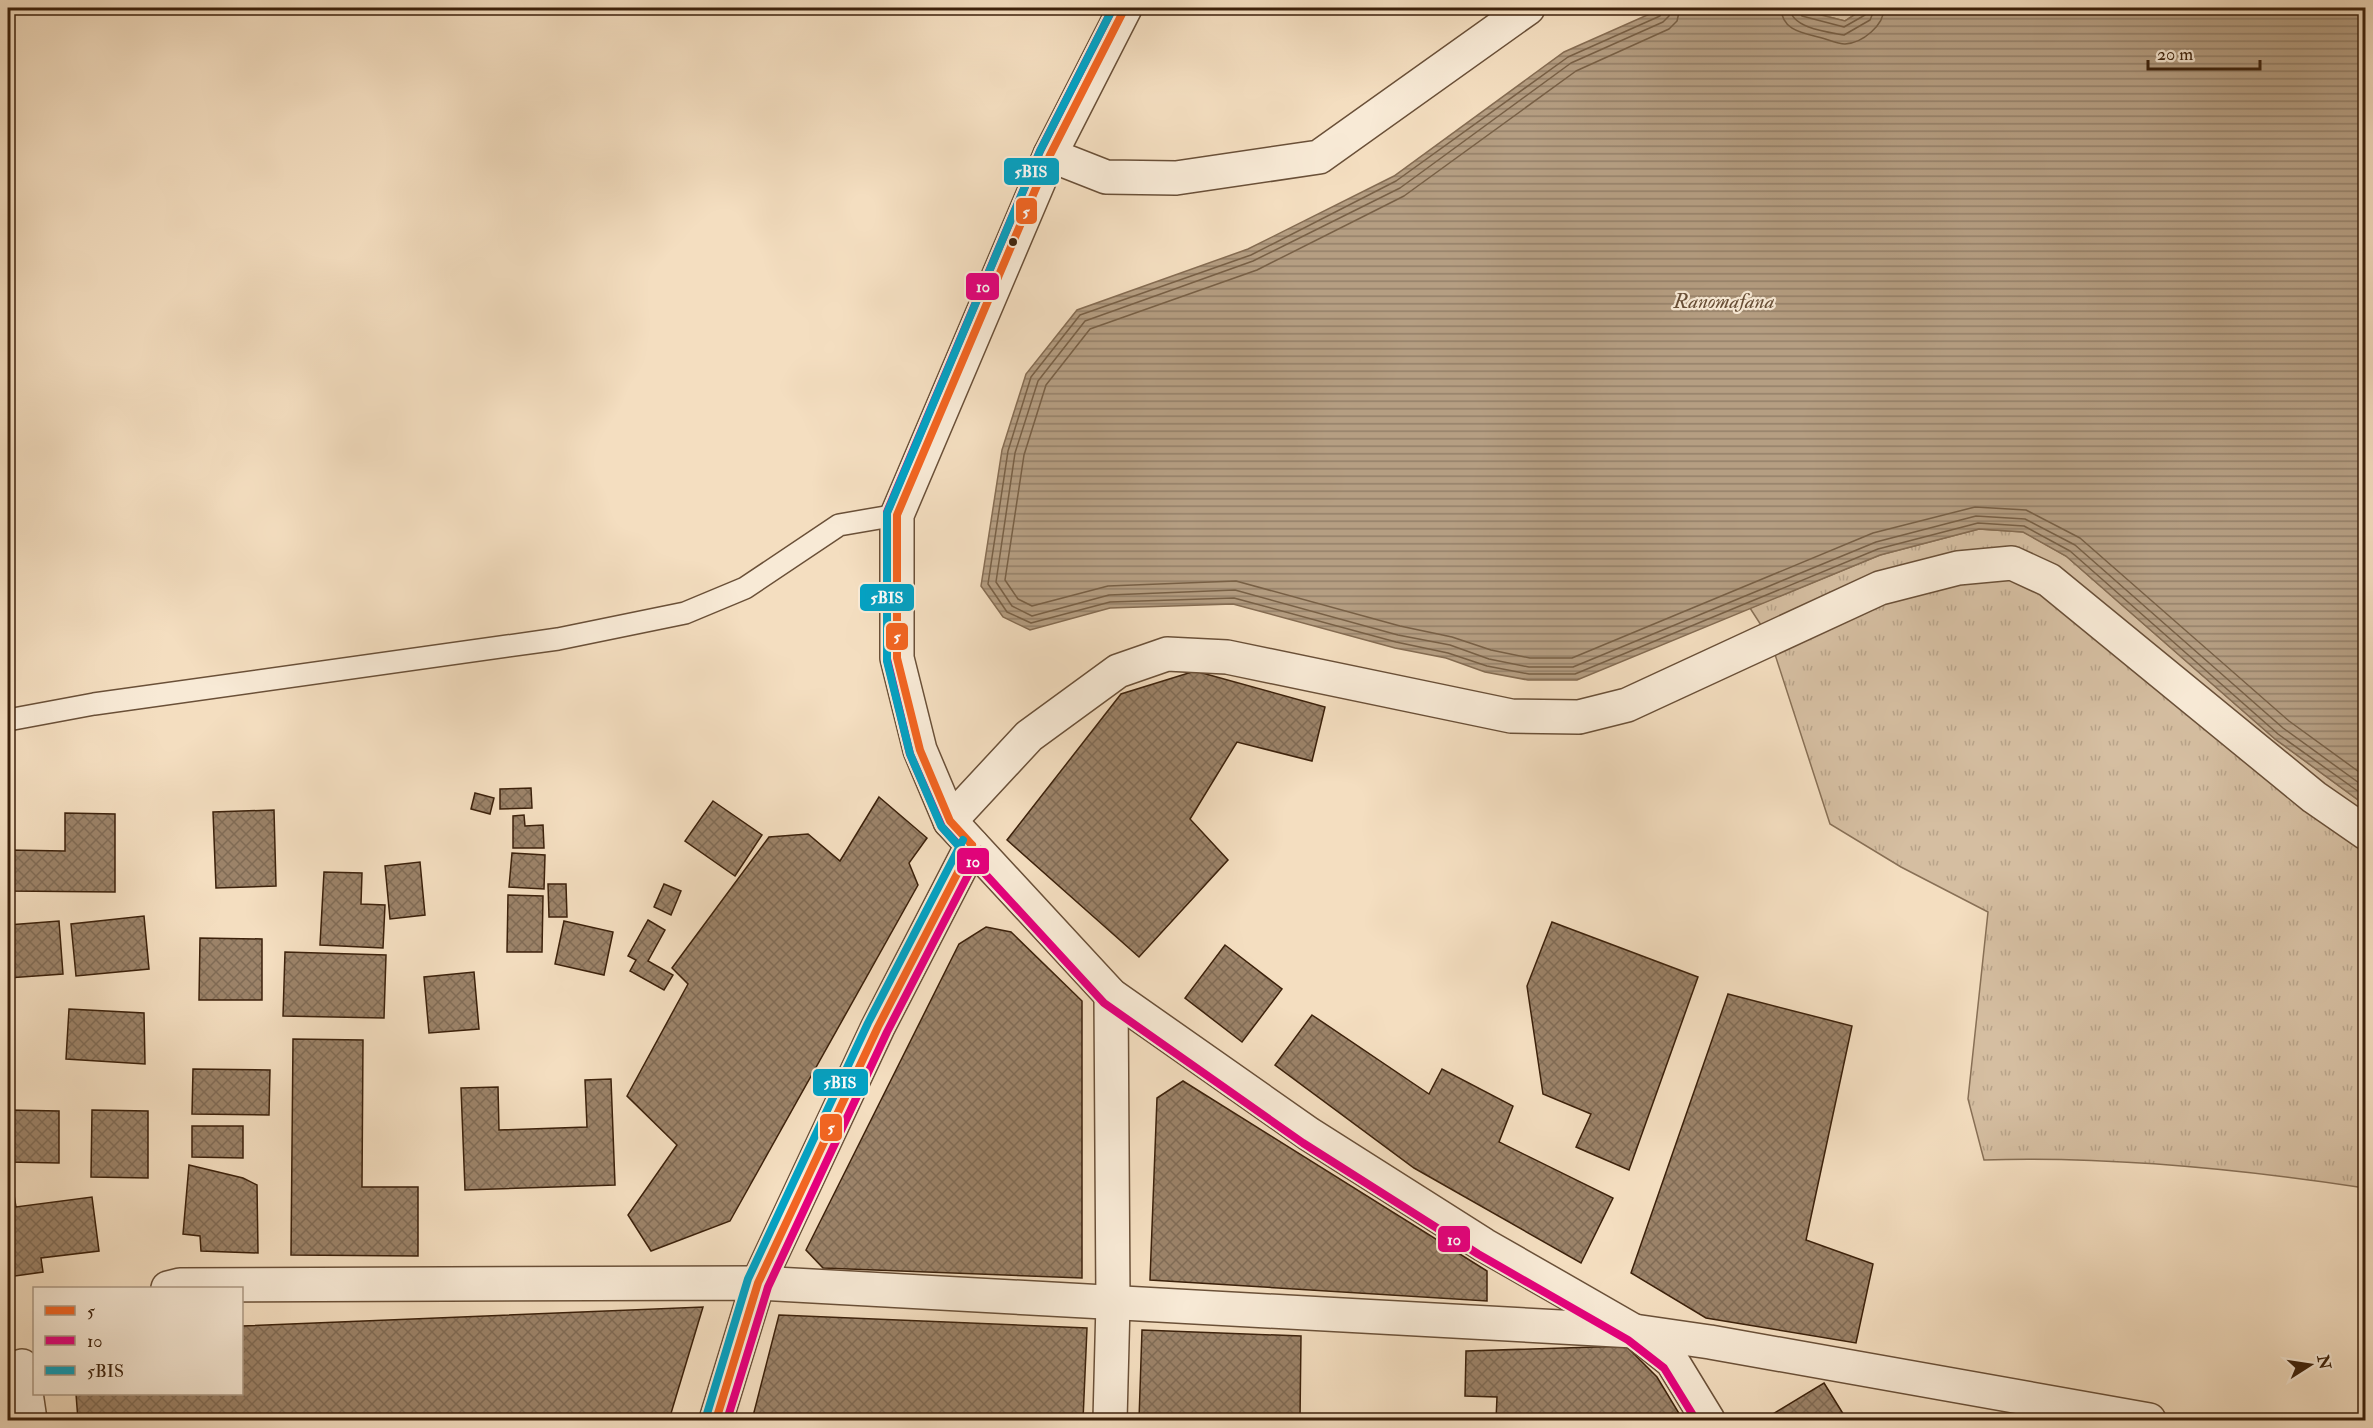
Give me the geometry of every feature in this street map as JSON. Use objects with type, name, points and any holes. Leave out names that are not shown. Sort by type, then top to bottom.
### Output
[{"type":"street","points":[[1125,8],[1050,155],[897,515],[897,658],[920,750],[950,821],[1111,995],[1309,1134],[1484,1245],[1634,1331],[1672,1361],[1708,1420]]},
{"type":"street","points":[[1050,155],[1106,177],[1164,178],[1319,157],[1528,8]]},
{"type":"street","points":[[950,821],[1029,736],[1118,671],[1167,654],[1227,657],[1511,716],[1579,717],[1627,705],[1880,588],[1958,568],[2012,563],[2049,580],[2314,797],[2366,833]]},
{"type":"street","points":[[716,1420],[758,1283],[878,1027],[972,845]]},
{"type":"street","points":[[1110,1420],[1113,1303],[1111,995]]},
{"type":"street","points":[[176,1287],[191,1285],[758,1283],[1634,1331],[1710,1342],[2149,1420]]},
{"type":"street","points":[[21,1364],[30,1420]]},
{"type":"lane","points":[[8,720],[94,704],[558,639],[685,613],[745,588],[839,525],[897,515]]},
{"type":"green space","points":[[1793,8],[1865,8],[1845,21]]},
{"type":"green space","points":[[1979,529],[2024,532],[2066,556],[2275,739],[2365,805],[2365,1188],[2176,1165],[2080,1160],[1984,1160],[1968,1099],[1988,912],[1901,867],[1830,824],[1770,639],[1750,608],[1880,555]]},
{"type":"water","name":"Ranomafana","points":[[1663,8],[1793,8],[1845,21],[1865,8],[2365,8],[2365,805],[2275,739],[2066,556],[2023,532],[1979,529],[1880,555],[1577,680],[1528,680],[1485,672],[1446,658],[1395,648],[1233,604],[1110,608],[1030,630],[1003,617],[981,586],[1002,450],[1026,374],[1077,310],[1248,249],[1394,176],[1564,52]]},
{"type":"building","points":[[1195,671],[1325,707],[1312,761],[1237,742],[1190,819],[1228,860],[1139,957],[1007,840],[1121,694]]},
{"type":"building","points":[[531,788],[532,808],[500,809],[500,789]]},
{"type":"building","points":[[475,793],[494,798],[490,814],[471,809]]},
{"type":"building","points":[[879,797],[927,838],[909,863],[918,885],[730,1221],[651,1251],[628,1215],[677,1145],[627,1096],[688,984],[672,968],[769,837],[808,834],[840,861]]},
{"type":"building","points":[[713,801],[762,835],[735,876],[685,841]]},
{"type":"building","points":[[274,810],[276,886],[216,888],[213,812]]},
{"type":"building","points":[[65,813],[115,814],[115,892],[8,891],[8,850],[65,851]]},
{"type":"building","points":[[524,815],[525,826],[543,825],[544,848],[513,848],[513,816]]},
{"type":"building","points":[[512,853],[545,855],[544,889],[509,887]]},
{"type":"building","points":[[420,862],[425,915],[390,919],[385,866]]},
{"type":"building","points":[[324,872],[362,873],[361,904],[385,905],[383,948],[320,945]]},
{"type":"building","points":[[548,884],[566,884],[567,917],[549,917]]},
{"type":"building","points":[[664,884],[681,891],[671,915],[654,907]]},
{"type":"building","points":[[508,895],[543,896],[542,952],[507,952]]},
{"type":"building","points":[[144,916],[149,969],[76,976],[71,924]]},
{"type":"building","points":[[648,920],[665,930],[648,961],[673,975],[664,990],[630,971],[636,960],[628,956]]},
{"type":"building","points":[[59,921],[63,974],[8,978],[8,925]]},
{"type":"building","points":[[564,921],[613,932],[604,975],[555,964]]},
{"type":"building","points":[[1552,922],[1698,977],[1629,1170],[1576,1147],[1591,1114],[1543,1094],[1527,986]]},
{"type":"building","points":[[986,927],[1011,932],[1082,1001],[1082,1278],[823,1268],[806,1250],[959,944]]},
{"type":"building","points":[[200,938],[262,939],[262,1000],[199,1000]]},
{"type":"building","points":[[1225,945],[1282,989],[1242,1042],[1185,998]]},
{"type":"building","points":[[285,952],[386,955],[384,1018],[283,1016]]},
{"type":"building","points":[[474,972],[479,1029],[429,1033],[424,977]]},
{"type":"building","points":[[1728,994],[1852,1026],[1806,1240],[1873,1264],[1856,1343],[1706,1318],[1631,1273]]},
{"type":"building","points":[[69,1009],[144,1013],[145,1064],[66,1059]]},
{"type":"building","points":[[1312,1015],[1429,1094],[1442,1069],[1513,1106],[1499,1142],[1613,1198],[1581,1263],[1414,1168],[1275,1065]]},
{"type":"building","points":[[293,1039],[363,1040],[362,1187],[418,1187],[418,1256],[291,1255]]},
{"type":"building","points":[[193,1069],[270,1070],[269,1115],[192,1114]]},
{"type":"building","points":[[611,1079],[615,1185],[465,1190],[461,1088],[498,1087],[499,1130],[587,1127],[585,1080]]},
{"type":"building","points":[[1183,1081],[1487,1271],[1487,1301],[1150,1280],[1157,1098]]},
{"type":"building","points":[[8,1110],[59,1111],[59,1163],[8,1162]]},
{"type":"building","points":[[92,1110],[148,1111],[148,1178],[91,1177]]},
{"type":"building","points":[[192,1126],[243,1126],[243,1158],[192,1157]]},
{"type":"building","points":[[189,1165],[243,1178],[257,1185],[258,1253],[201,1251],[200,1236],[183,1234]]},
{"type":"building","points":[[8,1195],[14,1195],[16,1207],[92,1197],[99,1251],[41,1258],[43,1272],[8,1277]]},
{"type":"building","points":[[703,1307],[669,1420],[78,1420],[76,1395],[243,1395],[243,1326]]},
{"type":"building","points":[[779,1315],[1087,1328],[1083,1420],[752,1420]]},
{"type":"building","points":[[1142,1330],[1301,1336],[1300,1420],[1139,1420]]},
{"type":"building","points":[[1626,1346],[1657,1377],[1683,1420],[1496,1420],[1497,1397],[1465,1396],[1466,1351]]},
{"type":"building","points":[[1824,1383],[1847,1420],[1763,1420]]},
{"type":"transit line","name":"10","points":[[1113,8],[1040,151],[887,512],[887,659],[910,754],[942,827],[1104,1003],[1303,1143],[1478,1254],[1628,1340],[1664,1368],[1696,1420]]},
{"type":"transit line","name":"5BIS","points":[[964,852],[941,826],[910,754],[887,661],[887,513],[1040,151],[1113,8]]},
{"type":"transit line","name":"5","points":[[972,845],[950,821],[920,750],[897,658],[897,515],[1050,155],[1125,8]]},
{"type":"transit line","name":"5BIS","points":[[706,1417],[748,1279],[868,1023],[963,840]]},
{"type":"transit line","name":"5","points":[[716,1420],[758,1283],[878,1027],[972,845]]},
{"type":"transit line","name":"10","points":[[727,1420],[768,1287],[887,1032],[981,850]]}]
